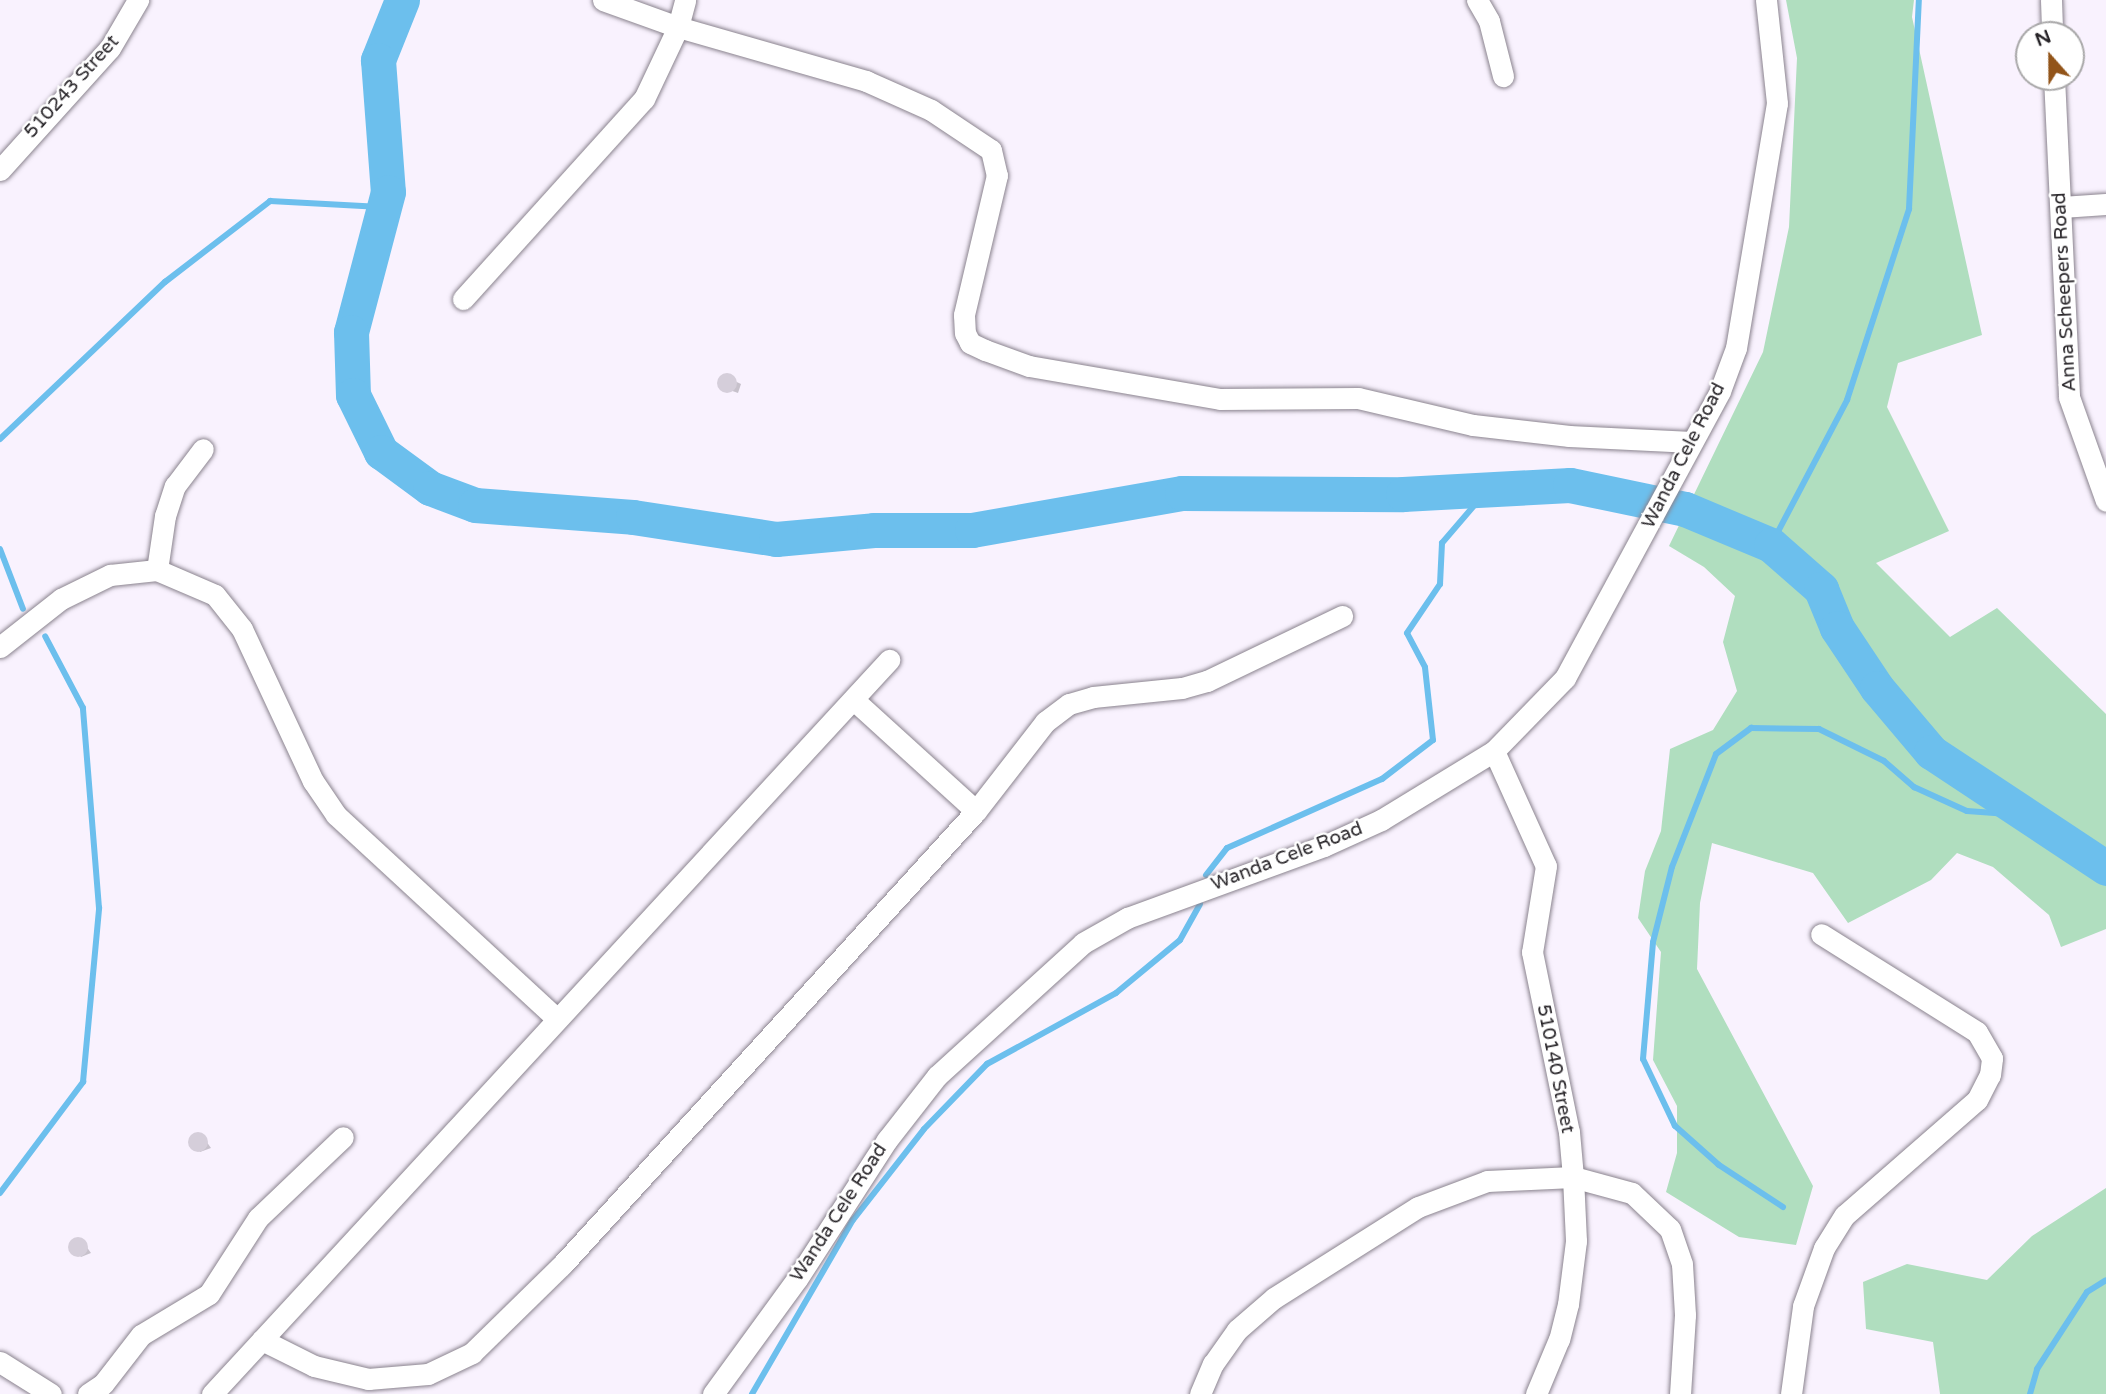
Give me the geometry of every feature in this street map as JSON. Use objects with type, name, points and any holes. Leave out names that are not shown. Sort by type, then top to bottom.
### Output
[{"type":"street","name":"510243 Street","points":[[0,170],[110,48],[138,0]]},
{"type":"street","points":[[603,0],[678,27],[866,81],[930,110],[991,150],[998,175],[964,315],[970,343],[985,350],[1029,366],[1220,399],[1357,398],[1473,425],[1569,436],[1692,442]]},
{"type":"street","points":[[463,299],[644,99],[678,27],[685,0]]},
{"type":"street","points":[[1477,0],[1489,21],[1503,76]]},
{"type":"street","name":"Wanda Cele Road","points":[[713,1394],[797,1279],[887,1140],[937,1076],[1083,943],[1127,918],[1347,835],[1420,798],[1494,751],[1565,678],[1720,391],[1747,306],[1777,103],[1766,0]]},
{"type":"street","points":[[2050,0],[2051,21]]},
{"type":"street","name":"Anna Scheepers Road","points":[[2055,91],[2069,397],[2106,501]]},
{"type":"street","points":[[2061,206],[2106,204]]},
{"type":"street","points":[[157,570],[165,516],[175,486],[203,449]]},
{"type":"street","points":[[0,647],[87,583],[130,571],[157,570],[198,585],[228,608],[269,683],[313,781],[336,815],[556,1018]]},
{"type":"street","points":[[262,1340],[314,1366],[368,1379],[428,1374],[472,1353],[562,1265],[976,811],[1045,722],[1069,704],[1207,681],[1342,616]]},
{"type":"street","points":[[212,1394],[889,660]]},
{"type":"street","points":[[854,700],[976,811]]},
{"type":"street","name":"510140 Street","points":[[1494,751],[1546,866],[1532,952],[1569,1132],[1573,1177],[1576,1241],[1568,1304],[1559,1339],[1536,1394]]},
{"type":"street","points":[[1791,1394],[1807,1287],[1824,1248],[1845,1215],[1976,1100],[1990,1075],[1992,1058],[1977,1032],[1821,934]]},
{"type":"street","points":[[88,1394],[103,1384],[141,1335],[209,1294],[258,1218],[343,1137]]},
{"type":"street","points":[[1200,1394],[1237,1329],[1274,1298],[1418,1207],[1450,1191],[1488,1181],[1573,1177],[1632,1193],[1670,1229],[1682,1264],[1685,1315],[1680,1394]]},
{"type":"street","points":[[0,1362],[51,1394]]},
{"type":"green space","points":[[1786,0],[1914,0],[1912,17],[1982,335],[1898,363],[1887,407],[1949,531],[1876,563],[1950,637],[1997,608],[2106,714],[2106,929],[2061,947],[2049,915],[1993,867],[1957,853],[1931,880],[1848,923],[1813,873],[1712,843],[1700,903],[1697,969],[1813,1186],[1796,1245],[1739,1237],[1666,1192],[1677,1153],[1677,1106],[1653,1060],[1661,952],[1638,918],[1645,871],[1661,831],[1670,749],[1713,730],[1737,691],[1723,642],[1735,596],[1704,567],[1669,546],[1763,352],[1789,227],[1797,58]]},
{"type":"green space","points":[[2106,1188],[2106,1394],[1940,1394],[1933,1342],[1866,1329],[1863,1282],[1907,1264],[1987,1280],[2032,1236]]},
{"type":"building","points":[[727,373],[734,376],[737,383],[734,390],[727,393],[720,390],[717,383],[720,376]]},
{"type":"building","points":[[198,1132],[205,1135],[208,1142],[205,1149],[198,1152],[191,1149],[188,1142],[191,1135]]},
{"type":"building","points":[[78,1237],[85,1240],[88,1247],[85,1254],[78,1257],[71,1254],[68,1247],[71,1240]]},
{"type":"waterway","points":[[402,0],[378,60],[388,192],[351,332],[353,395],[381,452],[430,488],[475,505],[633,517],[776,539],[874,530],[972,530],[1182,493],[1403,494],[1570,485],[1685,509],[1771,545],[1821,589],[1837,628],[1877,688],[1931,752],[2106,868]]},
{"type":"waterway","points":[[1771,545],[1847,400],[1909,209],[1919,0]]},
{"type":"waterway","points":[[0,439],[165,282],[270,201],[381,207]]},
{"type":"waterway","points":[[1206,875],[1227,848],[1382,779],[1433,740],[1425,667],[1407,633],[1440,584],[1442,543],[1490,487]]},
{"type":"waterway","points":[[0,549],[23,609]]},
{"type":"waterway","points":[[0,1193],[83,1082],[99,908],[83,708],[45,636]]},
{"type":"waterway","points":[[1783,1207],[1719,1165],[1675,1126],[1643,1059],[1653,942],[1672,867],[1716,754],[1751,728],[1819,729],[1884,761],[1914,787],[1967,811],[2022,815]]},
{"type":"waterway","points":[[752,1394],[853,1220],[924,1129],[987,1064],[1116,993],[1180,940],[1200,904]]},
{"type":"waterway","points":[[2030,1394],[2037,1369],[2087,1292],[2106,1280]]}]
